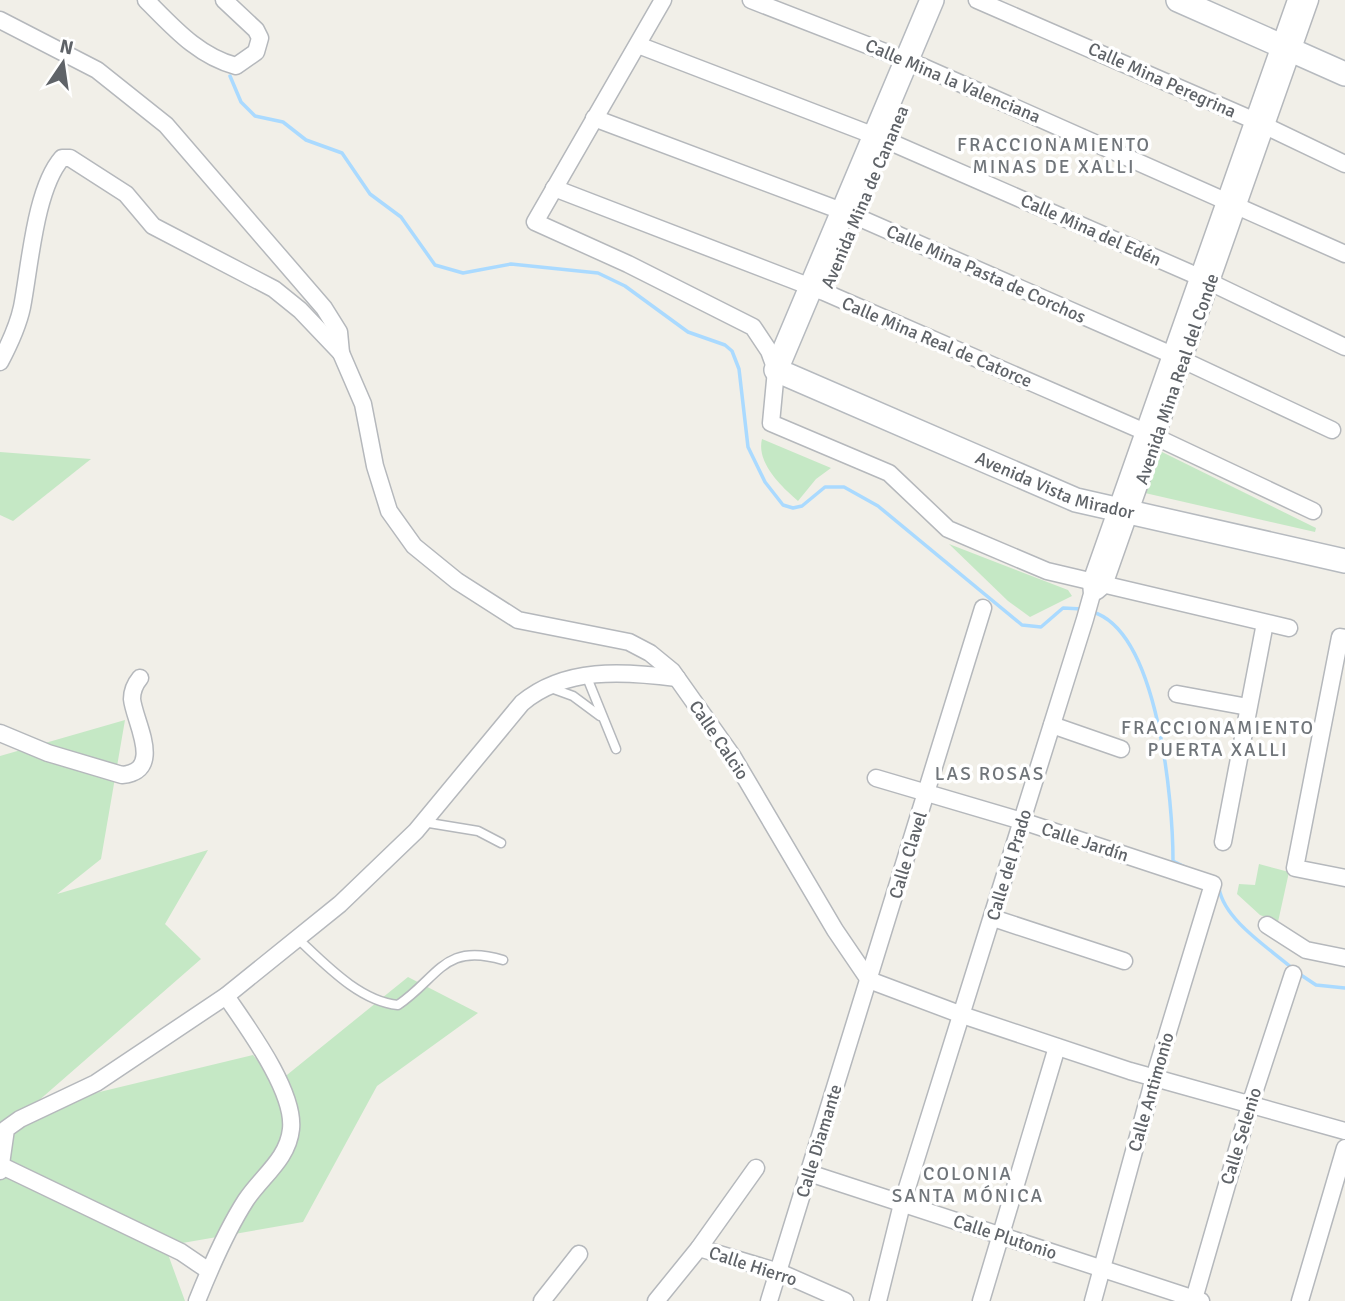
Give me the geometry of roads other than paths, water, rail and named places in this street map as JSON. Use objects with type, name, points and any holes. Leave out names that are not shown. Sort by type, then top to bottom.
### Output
[{"type":"street","points":[[146,0],[183,38],[217,61],[236,66],[257,52],[260,38],[256,30],[223,0]]},
{"type":"street","points":[[663,0],[535,222],[745,322],[781,368]]},
{"type":"street","name":"Calle Mina la Valenciana","points":[[751,0],[913,63],[1231,201],[1345,254]]},
{"type":"street","name":"Avenida Mina de Cananea","points":[[932,0],[913,63],[781,368],[771,423],[889,473],[948,529],[1094,590]]},
{"type":"street","name":"Avenida Mina de Cananea","points":[[913,63],[949,0]]},
{"type":"street","name":"Calle Mina Peregrina","points":[[977,0],[1259,123],[1345,164]]},
{"type":"street","points":[[1178,0],[1345,60]]},
{"type":"street","points":[[1209,0],[1345,74]]},
{"type":"street","name":"Avenida Mina Real del Conde","points":[[1094,590],[1288,41],[1296,0]]},
{"type":"street","name":"Avenida Mina Real del Conde","points":[[1288,41],[1310,0]]},
{"type":"street","points":[[0,20],[97,70],[166,125],[324,308],[339,332],[341,354]]},
{"type":"street","name":"Calle Mina del Edén","points":[[638,45],[881,138],[1204,279],[1345,347]]},
{"type":"street","name":"Calle Mina Pasta de Corchos","points":[[594,118],[849,214],[1176,357],[1332,430]]},
{"type":"street","points":[[0,362],[21,310],[34,233],[54,167],[62,158],[70,158],[110,181],[126,194],[153,226],[274,289],[300,310],[341,354]]},
{"type":"street","name":"Calle Mina Real de Catorce","points":[[554,188],[817,290],[1149,434],[1313,511]]},
{"type":"street","name":"Calle Calcio","points":[[341,354],[363,404],[375,466],[389,511],[414,546],[457,581],[518,620],[629,642],[650,653],[677,678],[733,757],[835,930],[869,980]]},
{"type":"street","name":"Avenida Vista Mirador","points":[[781,368],[946,436],[1076,500],[1125,504],[1336,552]]},
{"type":"street","points":[[1094,590],[1289,628]]},
{"type":"street","name":"Calle del Prado","points":[[878,1301],[902,1204],[1094,590]]},
{"type":"street","name":"Calle Clavel","points":[[869,980],[984,608]]},
{"type":"street","points":[[1223,842],[1265,623]]},
{"type":"street","points":[[1345,638],[1340,637],[1295,868],[1345,878]]},
{"type":"street","points":[[209,1271],[181,1252],[1,1169],[1,1140],[6,1129],[20,1119],[96,1083],[226,996],[340,904],[424,822],[522,703],[545,686],[586,675],[624,674],[677,678]]},
{"type":"street","points":[[0,733],[106,771],[130,774],[138,768],[146,748],[132,696],[140,678]]},
{"type":"street","points":[[1177,694],[1248,707]]},
{"type":"street","points":[[1052,725],[1121,749]]},
{"type":"street","name":"Calle Jardín","points":[[876,778],[1022,821],[1213,884]]},
{"type":"street","name":"Calle Antimonio","points":[[1093,1301],[1154,1078],[1213,884]]},
{"type":"street","points":[[993,918],[1124,961]]},
{"type":"street","points":[[1267,925],[1306,950],[1345,958]]},
{"type":"street","name":"Calle Selenio","points":[[1197,1300],[1250,1105],[1293,974]]},
{"type":"street","points":[[869,980],[962,1015],[1154,1078],[1345,1131]]},
{"type":"street","name":"Calle Diamante","points":[[769,1301],[869,980]]},
{"type":"street","points":[[197,1301],[209,1271],[247,1199],[286,1151],[292,1127],[289,1106],[272,1070],[226,996]]},
{"type":"street","points":[[981,1301],[1057,1047]]},
{"type":"street","points":[[1300,1301],[1345,1148]]},
{"type":"street","points":[[656,1301],[699,1248],[756,1168]]},
{"type":"street","name":"Calle Plutonio","points":[[809,1173],[1197,1300]]},
{"type":"street","name":"Calle Hierro","points":[[699,1248],[779,1272],[845,1301]]},
{"type":"street","points":[[542,1301],[579,1254]]},
{"type":"lane","points":[[586,675],[593,699],[606,721],[616,749]]},
{"type":"lane","points":[[545,686],[582,701],[606,721]]},
{"type":"lane","points":[[424,822],[478,831],[501,842]]},
{"type":"lane","points":[[297,938],[330,968],[371,998],[383,1003],[398,1004],[441,966],[459,957],[481,954],[503,960]]},
{"type":"waterway","points":[[230,76],[241,102],[255,116],[283,122],[306,140],[342,153],[370,194],[401,217],[435,265],[463,273],[511,264],[598,273],[625,286],[688,332],[725,345],[732,351],[739,369],[748,447],[765,482],[783,505],[793,508],[802,506],[825,487],[844,487],[878,506],[1022,625],[1041,627],[1063,608],[1082,609]]},
{"type":"waterway","points":[[1093,612],[1115,626],[1133,652],[1147,685],[1165,762],[1173,861],[1185,867]]},
{"type":"waterway","points":[[1219,888],[1229,911],[1238,922],[1292,968]]},
{"type":"waterway","points":[[1298,973],[1316,985],[1345,988]]},
{"type":"district","name":"FRACCIONAMIENTO MINAS DE XALLI","points":[[1054,155]]},
{"type":"district","name":"FRACCIONAMIENTO PUERTA XALLI","points":[[1218,738]]},
{"type":"district","name":"LAS ROSAS","points":[[990,773]]},
{"type":"district","name":"COLONIA SANTA MÓNICA","points":[[968,1184]]}]
